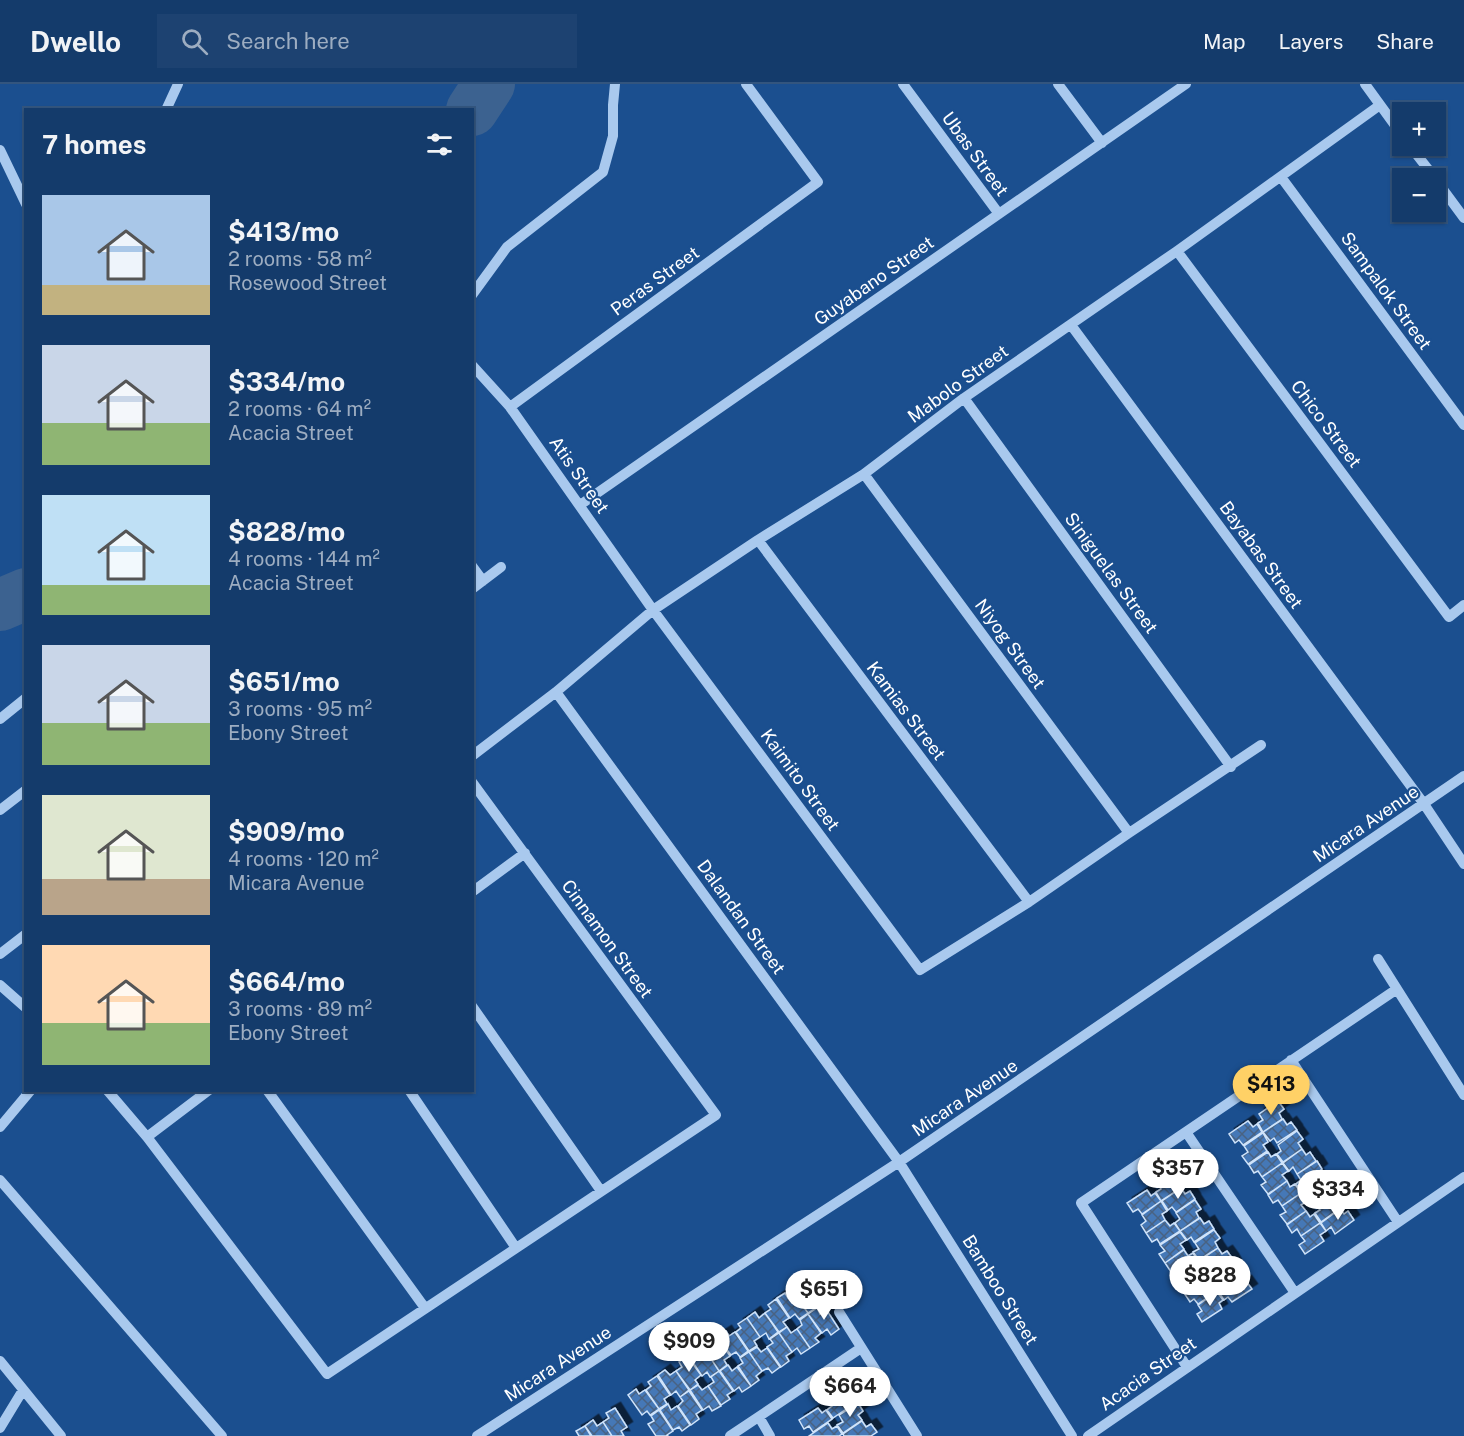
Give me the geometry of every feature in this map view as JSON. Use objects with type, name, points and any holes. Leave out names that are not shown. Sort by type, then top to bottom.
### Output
[{"type":"street","points":[[167,108],[178,84]]},
{"type":"street","points":[[474,292],[507,247],[603,172],[613,136],[615,84]]},
{"type":"street","name":"Peras Street","points":[[510,407],[818,182],[746,84]]},
{"type":"street","name":"Ubas Street","points":[[903,84],[999,214]]},
{"type":"street","points":[[1058,84],[1102,143]]},
{"type":"street","name":"Guyabano Street","points":[[580,505],[1186,84]]},
{"type":"street","points":[[1365,84],[1392,121]]},
{"type":"street","name":"Mabolo Street","points":[[474,754],[556,692],[653,610],[758,540],[864,474],[964,398],[1177,251],[1380,105]]},
{"type":"street","points":[[0,150],[24,200]]},
{"type":"street","points":[[1418,156],[1427,168]]},
{"type":"street","name":"Sampalok Street","points":[[1281,177],[1464,425]]},
{"type":"street","points":[[1446,194],[1464,218]]},
{"type":"street","name":"Chico Street","points":[[1177,251],[1449,616],[1464,605]]},
{"type":"street","name":"Bayabas Street","points":[[1071,325],[1424,804],[1464,864]]},
{"type":"street","name":"Atis Street","points":[[474,367],[510,407],[653,610]]},
{"type":"street","name":"Siniguelas Street","points":[[964,398],[1231,767]]},
{"type":"street","name":"Niyog Street","points":[[864,474],[1129,833]]},
{"type":"street","name":"Kamias Street","points":[[758,540],[1029,902]]},
{"type":"street","points":[[474,588],[501,567]]},
{"type":"street","points":[[474,569],[483,581]]},
{"type":"street","name":"Kaimito Street","points":[[653,610],[920,970],[1029,902]]},
{"type":"street","name":"Dalandan Street","points":[[556,692],[899,1162]]},
{"type":"street","points":[[0,719],[24,700]]},
{"type":"street","points":[[1029,902],[1261,745]]},
{"type":"street","name":"Micara Avenue","points":[[477,1436],[899,1162],[1464,776]]},
{"type":"street","name":"Cinnamon Street","points":[[474,785],[716,1115],[601,1191]]},
{"type":"street","points":[[0,810],[24,792]]},
{"type":"street","points":[[474,891],[525,853]]},
{"type":"street","points":[[0,954],[24,936]]},
{"type":"street","points":[[1378,959],[1464,1095]]},
{"type":"street","points":[[0,985],[24,1006]]},
{"type":"street","points":[[1187,1367],[1082,1203],[1396,989]]},
{"type":"street","points":[[109,1092],[147,1137],[327,1374],[601,1191],[474,1009]]},
{"type":"street","points":[[1291,1060],[1398,1222]]},
{"type":"street","points":[[0,1127],[29,1092]]},
{"type":"street","points":[[147,1137],[206,1092]]},
{"type":"street","points":[[268,1092],[425,1308]]},
{"type":"street","points":[[410,1092],[516,1248]]},
{"type":"street","points":[[1186,1132],[1295,1293]]},
{"type":"street","name":"Bamboo Street","points":[[899,1162],[1072,1436]]},
{"type":"street","name":"Acacia Street","points":[[1088,1436],[1464,1177]]},
{"type":"street","points":[[0,1180],[222,1436]]},
{"type":"street","points":[[838,1312],[917,1436]]},
{"type":"street","points":[[730,1436],[861,1348]]},
{"type":"street","points":[[0,1361],[61,1436]]},
{"type":"street","points":[[0,1428],[23,1390]]},
{"type":"street","points":[[759,1417],[770,1436]]},
{"type":"building","points":[[1278,1101],[1284,1109],[1279,1113],[1282,1119],[1263,1132],[1258,1123],[1263,1120],[1259,1114]]},
{"type":"building","points":[[1283,1119],[1287,1125],[1291,1122],[1297,1130],[1277,1143],[1274,1138],[1270,1141],[1263,1132]]},
{"type":"building","points":[[1248,1121],[1253,1127],[1257,1124],[1262,1132],[1243,1145],[1239,1140],[1235,1143],[1229,1134]]},
{"type":"building","points":[[1297,1131],[1303,1139],[1298,1143],[1302,1149],[1283,1162],[1277,1154],[1281,1151],[1278,1145]]},
{"type":"building","points":[[1263,1133],[1268,1142],[1263,1145],[1267,1151],[1248,1164],[1242,1156],[1248,1152],[1244,1146]]},
{"type":"building","points":[[1302,1149],[1306,1155],[1310,1152],[1316,1161],[1297,1174],[1293,1167],[1289,1171],[1283,1163]]},
{"type":"building","points":[[1268,1152],[1271,1157],[1276,1154],[1282,1163],[1262,1177],[1258,1171],[1254,1173],[1249,1165]]},
{"type":"building","points":[[1317,1161],[1322,1169],[1317,1173],[1321,1179],[1302,1192],[1296,1184],[1301,1180],[1297,1174]]},
{"type":"building","points":[[1282,1163],[1288,1171],[1282,1175],[1287,1181],[1268,1194],[1261,1185],[1266,1182],[1262,1177]]},
{"type":"building","points":[[1177,1170],[1182,1178],[1177,1182],[1181,1188],[1161,1201],[1156,1192],[1161,1189],[1158,1182]]},
{"type":"building","points":[[1321,1180],[1325,1185],[1329,1182],[1335,1190],[1316,1204],[1312,1198],[1307,1201],[1302,1193]]},
{"type":"building","points":[[1287,1181],[1290,1187],[1295,1184],[1301,1193],[1282,1206],[1278,1200],[1273,1203],[1268,1195]]},
{"type":"building","points":[[1181,1188],[1185,1194],[1190,1191],[1195,1199],[1176,1212],[1172,1207],[1168,1210],[1162,1201]]},
{"type":"building","points":[[1147,1190],[1151,1196],[1155,1193],[1161,1201],[1142,1214],[1138,1209],[1133,1212],[1127,1203]]},
{"type":"building","points":[[1336,1191],[1341,1199],[1336,1203],[1339,1209],[1321,1222],[1315,1213],[1320,1210],[1316,1204]]},
{"type":"building","points":[[1301,1193],[1307,1201],[1301,1205],[1306,1211],[1287,1224],[1280,1215],[1286,1212],[1282,1206]]},
{"type":"building","points":[[1195,1200],[1201,1209],[1196,1212],[1199,1218],[1180,1231],[1175,1223],[1180,1219],[1176,1213]]},
{"type":"building","points":[[1161,1201],[1167,1211],[1162,1214],[1165,1220],[1146,1233],[1141,1225],[1146,1221],[1142,1215]]},
{"type":"building","points":[[1340,1209],[1344,1214],[1348,1211],[1354,1220],[1335,1234],[1331,1227],[1326,1231],[1321,1223]]},
{"type":"building","points":[[1306,1211],[1310,1217],[1314,1214],[1320,1223],[1301,1236],[1297,1229],[1292,1233],[1287,1225]]},
{"type":"building","points":[[1200,1218],[1204,1224],[1209,1221],[1214,1229],[1194,1242],[1191,1237],[1187,1240],[1180,1231]]},
{"type":"building","points":[[1165,1220],[1170,1226],[1174,1223],[1180,1231],[1160,1244],[1157,1239],[1152,1242],[1146,1233]]},
{"type":"building","points":[[1320,1223],[1326,1231],[1320,1235],[1324,1241],[1305,1254],[1299,1245],[1305,1241],[1301,1236]]},
{"type":"building","points":[[1214,1230],[1220,1238],[1215,1242],[1218,1248],[1199,1260],[1193,1252],[1199,1249],[1195,1243]]},
{"type":"building","points":[[1180,1232],[1186,1240],[1180,1244],[1184,1249],[1165,1263],[1159,1254],[1165,1251],[1160,1245]]},
{"type":"building","points":[[1218,1248],[1222,1254],[1227,1251],[1233,1259],[1213,1272],[1210,1267],[1205,1270],[1199,1261]]},
{"type":"building","points":[[1184,1250],[1188,1256],[1193,1253],[1198,1261],[1179,1274],[1175,1269],[1171,1272],[1165,1263]]},
{"type":"building","points":[[1233,1259],[1238,1269],[1234,1272],[1238,1277],[1218,1291],[1212,1283],[1217,1279],[1213,1273]]},
{"type":"building","points":[[1198,1261],[1204,1270],[1199,1274],[1203,1279],[1184,1292],[1178,1284],[1183,1280],[1179,1274]]},
{"type":"building","points":[[1238,1277],[1242,1283],[1246,1281],[1252,1289],[1232,1302],[1228,1297],[1224,1300],[1218,1291]]},
{"type":"building","points":[[806,1280],[819,1299],[813,1303],[816,1308],[808,1313],[795,1294],[800,1290],[797,1286]]},
{"type":"building","points":[[1203,1280],[1207,1286],[1212,1283],[1217,1291],[1198,1304],[1194,1299],[1190,1302],[1184,1293]]},
{"type":"building","points":[[1217,1292],[1223,1300],[1219,1303],[1222,1309],[1202,1322],[1197,1314],[1202,1311],[1198,1305]]},
{"type":"building","points":[[785,1293],[788,1298],[794,1294],[808,1313],[799,1319],[795,1314],[790,1318],[777,1298]]},
{"type":"building","points":[[776,1299],[789,1318],[783,1322],[787,1327],[779,1332],[765,1313],[771,1309],[768,1305]]},
{"type":"building","points":[[817,1308],[820,1314],[826,1309],[839,1329],[831,1335],[827,1329],[822,1333],[808,1314]]},
{"type":"building","points":[[755,1312],[759,1318],[765,1313],[778,1332],[769,1339],[766,1333],[760,1337],[747,1318]]},
{"type":"building","points":[[808,1314],[821,1333],[815,1338],[819,1342],[810,1348],[797,1329],[802,1325],[800,1320]]},
{"type":"building","points":[[747,1318],[760,1337],[754,1341],[757,1346],[749,1351],[736,1332],[741,1328],[738,1324]]},
{"type":"building","points":[[787,1327],[791,1333],[797,1329],[810,1348],[801,1354],[797,1348],[792,1352],[779,1333]]},
{"type":"building","points":[[726,1331],[729,1336],[735,1332],[748,1351],[740,1357],[736,1352],[731,1355],[717,1337]]},
{"type":"building","points":[[779,1333],[792,1352],[786,1356],[789,1361],[781,1367],[767,1347],[773,1343],[770,1339]]},
{"type":"building","points":[[717,1337],[730,1356],[724,1360],[727,1365],[719,1371],[706,1351],[711,1347],[708,1343]]},
{"type":"building","points":[[757,1347],[761,1352],[767,1348],[780,1367],[772,1373],[768,1368],[762,1371],[749,1352]]},
{"type":"building","points":[[696,1350],[700,1355],[706,1351],[719,1371],[710,1377],[707,1372],[702,1376],[688,1355]]},
{"type":"building","points":[[749,1352],[762,1371],[756,1376],[759,1380],[751,1386],[738,1366],[743,1363],[740,1358]]},
{"type":"building","points":[[687,1356],[701,1375],[695,1380],[698,1384],[690,1390],[676,1371],[682,1367],[679,1362]]},
{"type":"building","points":[[728,1365],[732,1371],[737,1367],[751,1386],[742,1392],[739,1387],[734,1391],[720,1371]]},
{"type":"building","points":[[665,1370],[670,1375],[676,1371],[689,1390],[680,1397],[676,1391],[671,1395],[658,1375]]},
{"type":"building","points":[[719,1371],[733,1391],[727,1395],[730,1399],[721,1405],[708,1386],[714,1382],[711,1377]]},
{"type":"building","points":[[657,1376],[670,1395],[664,1399],[667,1404],[659,1409],[646,1390],[651,1386],[648,1382]]},
{"type":"building","points":[[698,1385],[702,1390],[708,1386],[721,1406],[712,1411],[709,1406],[703,1410],[690,1390]]},
{"type":"building","points":[[848,1387],[853,1396],[848,1399],[852,1405],[833,1418],[827,1410],[832,1406],[828,1400]]},
{"type":"building","points":[[636,1389],[639,1394],[645,1390],[659,1409],[650,1415],[647,1411],[642,1415],[628,1395]]},
{"type":"building","points":[[689,1391],[702,1410],[696,1414],[699,1419],[691,1425],[678,1406],[683,1401],[680,1397]]},
{"type":"building","points":[[858,1403],[863,1411],[858,1415],[862,1420],[843,1433],[837,1425],[843,1422],[839,1415]]},
{"type":"building","points":[[668,1404],[671,1410],[677,1406],[690,1425],[682,1431],[679,1427],[673,1430],[660,1410]]},
{"type":"building","points":[[615,1408],[627,1427],[621,1431],[624,1436],[612,1436],[603,1422],[609,1418],[606,1413]]},
{"type":"building","points":[[818,1408],[822,1413],[826,1410],[832,1419],[813,1432],[809,1426],[804,1429],[799,1420]]},
{"type":"building","points":[[659,1410],[673,1431],[668,1436],[656,1436],[648,1424],[654,1421],[651,1416]]},
{"type":"building","points":[[593,1420],[597,1426],[603,1422],[612,1436],[592,1436],[585,1426]]},
{"type":"building","points":[[862,1421],[866,1427],[871,1424],[877,1432],[871,1436],[844,1436],[843,1434]]},
{"type":"building","points":[[828,1423],[832,1429],[837,1426],[842,1434],[839,1436],[809,1436]]},
{"type":"building","points":[[585,1426],[591,1436],[579,1436],[576,1431]]},
{"type":"waterway","points":[[473,108],[489,84]]},
{"type":"waterway","points":[[0,605],[24,595]]}]
